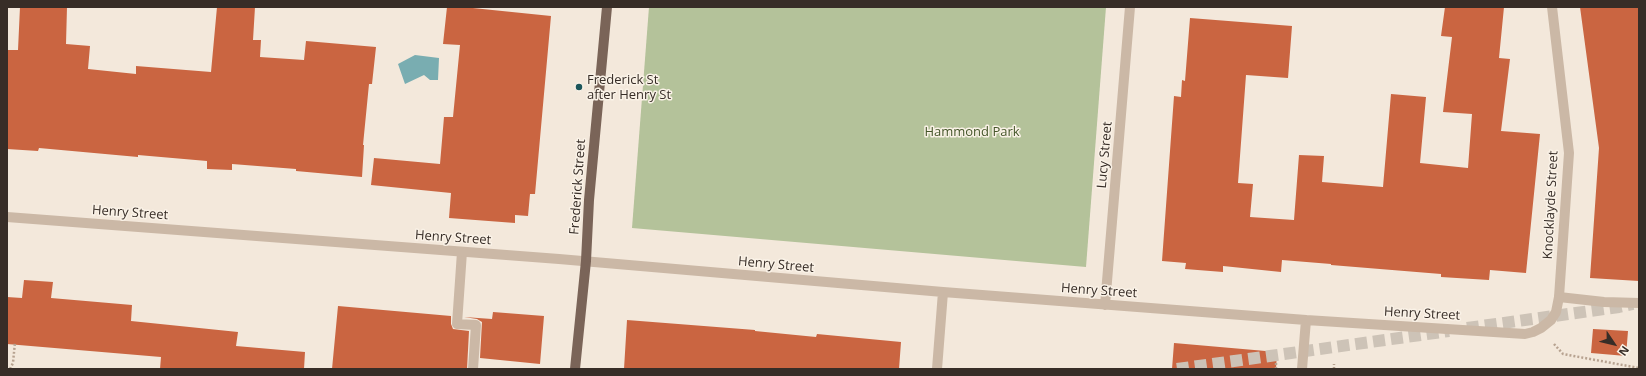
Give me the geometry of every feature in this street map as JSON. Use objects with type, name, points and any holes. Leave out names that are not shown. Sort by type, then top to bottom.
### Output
[{"type":"main road","name":"Frederick Street","points":[[575,369],[586,261],[589,200],[607,7]]},
{"type":"street","name":"Lucy Street","points":[[1106,305],[1130,7]]},
{"type":"street","name":"Knocklayde Street","points":[[1541,328],[1551,320],[1556,312],[1559,297],[1569,153],[1552,7]]},
{"type":"street","name":"Henry Street","points":[[7,217],[586,261],[943,292],[1306,320],[1525,334],[1541,328]]},
{"type":"street","points":[[462,252],[457,324],[476,325],[474,369]]},
{"type":"street","points":[[937,369],[943,292]]},
{"type":"street","points":[[1559,297],[1639,304]]},
{"type":"street","points":[[1302,369],[1306,320]]},
{"type":"path","points":[[1541,328],[1563,354],[1639,368]]},
{"type":"path","points":[[10,369],[13,363],[15,342]]},
{"type":"path","points":[[1276,362],[1276,369]]},
{"type":"path","points":[[1334,364],[1334,369]]},
{"type":"green space","name":"Hammond Park","points":[[649,7],[1106,7],[1086,267],[632,228]]},
{"type":"water","points":[[415,55],[439,58],[438,80],[430,80],[424,75],[405,84],[398,64]]},
{"type":"building","points":[[20,7],[67,7],[66,44],[90,46],[88,69],[136,74],[136,66],[211,72],[217,7],[255,7],[253,40],[261,40],[260,57],[304,60],[306,41],[376,47],[372,84],[369,84],[363,145],[362,177],[296,171],[296,169],[232,164],[232,170],[207,169],[207,161],[138,155],[138,157],[39,148],[38,151],[7,149],[7,50],[18,50]]},
{"type":"building","points":[[447,7],[463,7],[551,16],[535,194],[530,194],[528,216],[515,215],[515,223],[449,218],[451,193],[371,185],[374,158],[440,164],[444,117],[453,117],[460,45],[443,44]]},
{"type":"building","points":[[1445,7],[1504,7],[1499,58],[1510,59],[1501,131],[1540,134],[1526,273],[1490,270],[1489,280],[1441,277],[1441,274],[1282,260],[1281,272],[1223,266],[1223,272],[1185,269],[1186,263],[1162,261],[1174,96],[1181,97],[1182,80],[1185,81],[1190,18],[1292,26],[1288,78],[1246,75],[1238,183],[1253,184],[1250,217],[1294,220],[1299,155],[1324,156],[1322,182],[1383,187],[1391,94],[1426,97],[1420,163],[1468,168],[1472,114],[1443,112],[1452,37],[1441,36]]},
{"type":"building","points":[[1580,7],[1639,7],[1639,281],[1590,278],[1599,148]]},
{"type":"building","points":[[24,280],[53,282],[51,298],[132,305],[131,321],[238,332],[236,346],[305,352],[304,369],[160,369],[161,357],[7,344],[7,297],[22,298]]},
{"type":"building","points":[[338,306],[451,316],[451,324],[453,329],[469,331],[467,369],[332,369]]},
{"type":"building","points":[[493,312],[544,316],[540,364],[480,358],[482,322],[477,319],[464,317],[492,319]]},
{"type":"building","points":[[627,320],[755,330],[816,337],[817,334],[901,342],[899,369],[624,369]]},
{"type":"building","points":[[1593,329],[1628,331],[1626,356],[1591,353]]},
{"type":"building","points":[[1174,343],[1277,352],[1276,369],[1172,369]]},
{"type":"tunnel","points":[[1467,328],[1633,304]]},
{"type":"tunnel","points":[[1177,369],[1449,331]]},
{"type":"place","name":"Frederick St after Henry St","points":[[579,87]]}]
